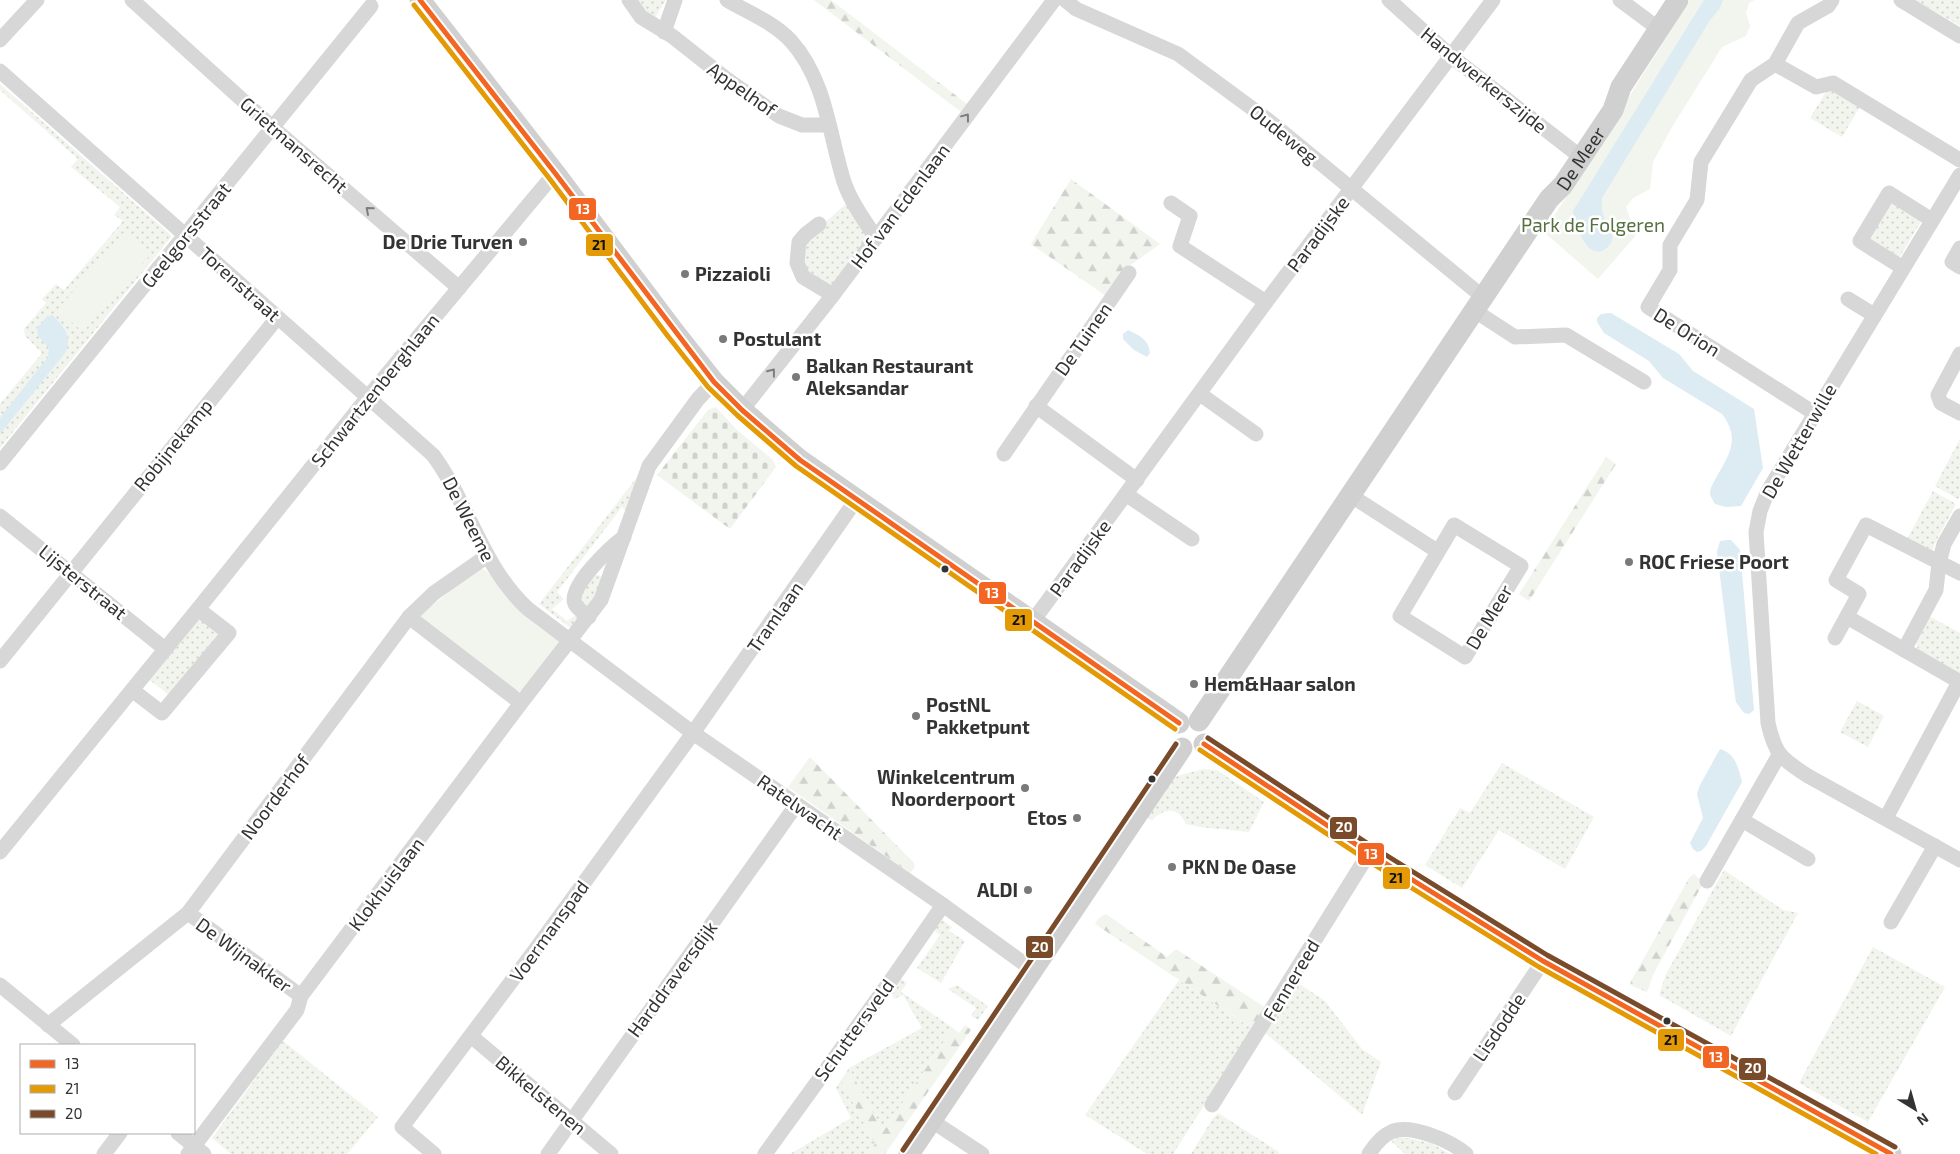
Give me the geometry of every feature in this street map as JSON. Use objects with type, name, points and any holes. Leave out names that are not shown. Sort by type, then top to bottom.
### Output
[{"type":"street","points":[[0,40],[37,0]]},
{"type":"street","name":"Grietmansrecht","points":[[132,0],[272,127],[459,288]]},
{"type":"street","points":[[420,0],[714,382],[742,410],[790,453],[856,500],[1033,621],[1189,722],[1205,727],[1207,736],[1204,744],[1198,749],[1189,750],[1182,748],[1177,742],[1175,736],[1176,729],[1189,722]]},
{"type":"street","name":"Appelhof","points":[[629,0],[641,17],[672,36],[724,77],[779,116],[802,125],[829,125]]},
{"type":"street","points":[[664,32],[675,0]]},
{"type":"street","points":[[727,0],[759,17],[790,40],[816,78],[845,183],[858,210],[876,238]]},
{"type":"street","name":"Hof van Edenlaan","points":[[742,410],[833,295],[1054,0]]},
{"type":"street","name":"Oudeweg","points":[[1066,0],[1076,9],[1178,54],[1268,120],[1352,189],[1479,304]]},
{"type":"street","name":"Handwerkerszijde","points":[[1389,0],[1450,56],[1582,158]]},
{"type":"street","name":"Paradijske","points":[[1033,621],[1127,495],[1266,302],[1493,0]]},
{"type":"street","points":[[1620,0],[1659,28]]},
{"type":"street","name":"De Meer","points":[[1189,722],[1350,495],[1549,199],[1563,185],[1582,158],[1613,110],[1620,87],[1678,0]]},
{"type":"street","name":"De Orion","points":[[1814,413],[1648,307],[1670,270],[1670,245],[1697,200],[1701,162],[1751,80],[1775,64],[1798,23],[1828,6],[1832,0]]},
{"type":"street","points":[[1901,0],[1960,36]]},
{"type":"street","name":"Geelgorsstraat","points":[[0,463],[371,6]]},
{"type":"street","points":[[1775,64],[1816,87],[1833,82],[1960,160]]},
{"type":"street","name":"Torenstraat","points":[[0,71],[368,397]]},
{"type":"street","name":"Schwartzenberghlaan","points":[[0,852],[368,397],[555,173]]},
{"type":"street","name":"De Wetterwille","points":[[1960,175],[1768,491],[1760,511],[1756,532],[1768,723],[1773,743],[1780,755],[1789,764],[1808,776],[1960,860]]},
{"type":"street","points":[[1903,268],[1860,241],[1889,193],[1932,220]]},
{"type":"street","points":[[1171,203],[1190,216],[1180,246],[1266,302]]},
{"type":"street","points":[[819,224],[798,242],[797,263],[803,277],[833,295]]},
{"type":"street","points":[[1960,248],[1952,262],[1960,267]]},
{"type":"street","name":"De Tuinen","points":[[1004,454],[1129,273]]},
{"type":"street","points":[[1848,299],[1874,315]]},
{"type":"street","points":[[1479,304],[1515,337],[1566,335],[1644,382]]},
{"type":"street","name":"Robijnekamp","points":[[0,661],[277,318]]},
{"type":"street","points":[[1960,354],[1938,395],[1941,403],[1960,413]]},
{"type":"street","name":"Klokhuislaan","points":[[196,1151],[297,1010],[301,996],[521,703],[601,600],[625,536],[639,490],[654,457],[698,399],[714,382]]},
{"type":"street","points":[[1200,394],[1256,434]]},
{"type":"street","name":"De Weeme","points":[[368,397],[433,456],[448,475],[487,556],[518,600],[530,611],[570,639]]},
{"type":"street","points":[[1036,406],[1137,480]]},
{"type":"street","points":[[1127,495],[1192,539]]},
{"type":"street","points":[[1350,495],[1437,552]]},
{"type":"street","name":"Tramlaan","points":[[694,733],[856,500]]},
{"type":"street","name":"Lijsterstraat","points":[[0,516],[166,648]]},
{"type":"street","points":[[1904,650],[1936,590],[1939,563],[1944,544],[1960,516]]},
{"type":"street","name":"De Meer","points":[[1454,525],[1520,566],[1465,657],[1400,616],[1437,552],[1454,525]]},
{"type":"street","points":[[1835,638],[1859,594],[1836,580],[1866,526],[1960,573]]},
{"type":"street","points":[[589,617],[575,604],[573,598],[596,562],[625,536]]},
{"type":"street","name":"Noorderhof","points":[[48,1025],[188,913],[409,617],[434,593],[487,556]]},
{"type":"street","points":[[132,690],[162,713],[229,633],[198,609]]},
{"type":"street","points":[[409,617],[521,703]]},
{"type":"street","points":[[1847,617],[1960,682],[1886,818]]},
{"type":"street","name":"Ratelwacht","points":[[570,639],[694,733],[943,905],[1033,970]]},
{"type":"street","name":"Voermanspad","points":[[434,1154],[402,1127],[694,733]]},
{"type":"street","points":[[1204,744],[1369,853],[1544,961],[1891,1154]]},
{"type":"street","points":[[909,1154],[1182,748]]},
{"type":"street","points":[[1707,882],[1780,755]]},
{"type":"street","name":"Harddraversdijk","points":[[548,1154],[797,804]]},
{"type":"street","points":[[1742,820],[1808,858]]},
{"type":"street","points":[[1891,922],[1935,846]]},
{"type":"street","name":"Fennereed","points":[[1212,1105],[1265,1023],[1369,853]]},
{"type":"street","name":"Schuttersveld","points":[[765,1154],[943,905]]},
{"type":"street","name":"De Wijnakker","points":[[188,913],[301,996]]},
{"type":"street","name":"Lisdodde","points":[[1455,1093],[1544,961]]},
{"type":"street","points":[[0,985],[72,1044]]},
{"type":"street","name":"Bikkelstenen","points":[[471,1036],[611,1154]]},
{"type":"street","points":[[932,1121],[982,1154]]},
{"type":"street","points":[[1369,1154],[1391,1132],[1403,1130],[1429,1134],[1457,1146],[1466,1154]]},
{"type":"street","points":[[104,1154],[119,1134]]},
{"type":"street","points":[[179,1134],[196,1151]]},
{"type":"green space","points":[[634,0],[666,0],[654,19]]},
{"type":"green space","points":[[814,0],[831,0],[967,104],[961,112]]},
{"type":"green space","name":"Park de Folgeren","points":[[1690,0],[1754,0],[1749,3],[1746,13],[1750,26],[1746,36],[1722,47],[1672,127],[1653,162],[1650,189],[1633,198],[1626,207],[1636,235],[1598,279],[1544,232]]},
{"type":"green space","points":[[1915,0],[1960,0],[1960,26]]},
{"type":"green space","points":[[0,84],[172,236],[0,448],[0,404],[42,353],[25,336],[24,329],[46,303],[42,299],[56,284],[64,290],[123,221],[114,215],[120,207],[71,167],[78,159],[0,90]]},
{"type":"green space","points":[[1829,87],[1861,105],[1842,137],[1810,118]]},
{"type":"green space","points":[[1071,179],[1160,244],[1128,267],[1106,296],[1031,244]]},
{"type":"green space","points":[[1891,198],[1923,218],[1898,260],[1866,240]]},
{"type":"green space","points":[[848,202],[872,236],[832,290],[806,271],[802,249],[821,226]]},
{"type":"green space","points":[[126,230],[152,253],[83,332],[57,310]]},
{"type":"green space","points":[[716,407],[736,429],[773,460],[776,467],[730,529],[657,475],[708,410]]},
{"type":"green space","points":[[1960,439],[1960,496],[1958,499],[1935,486]]},
{"type":"green space","points":[[1606,457],[1616,464],[1529,601],[1519,594]]},
{"type":"green space","points":[[641,472],[627,513],[622,507],[557,592],[564,599],[552,609],[567,621],[576,615],[579,617],[572,629],[539,604]]},
{"type":"green space","points":[[1933,491],[1956,504],[1935,543],[1931,555],[1906,541]]},
{"type":"green space","points":[[479,568],[490,574],[502,592],[521,613],[558,640],[560,645],[525,689],[520,691],[513,690],[422,621],[421,616],[424,612]]},
{"type":"green space","points":[[595,575],[599,575],[603,579],[591,608],[581,603],[580,591]]},
{"type":"green space","points":[[1929,616],[1960,633],[1960,675],[1919,652],[1917,647],[1918,638]]},
{"type":"green space","points":[[198,617],[220,633],[169,695],[147,678]]},
{"type":"green space","points":[[1857,701],[1884,716],[1868,747],[1840,732]]},
{"type":"green space","points":[[810,757],[914,863],[915,867],[910,873],[788,787]]},
{"type":"green space","points":[[1502,763],[1594,817],[1565,869],[1499,830],[1462,888],[1425,865],[1460,808],[1470,813]]},
{"type":"green space","points":[[1204,769],[1217,770],[1264,802],[1249,832],[1186,824],[1179,814],[1170,811],[1161,813],[1152,821],[1146,816],[1173,777]]},
{"type":"green space","points":[[1724,870],[1783,910],[1798,913],[1731,1036],[1659,995],[1666,974]]},
{"type":"green space","points":[[1694,874],[1701,880],[1701,887],[1654,973],[1647,992],[1630,985],[1689,878]]},
{"type":"green space","points":[[1106,914],[1167,957],[1176,949],[1266,1008],[1253,1029],[1095,924],[1099,918]]},
{"type":"green space","points":[[940,918],[952,927],[949,931],[965,941],[941,983],[917,968],[940,935],[932,929]]},
{"type":"green space","points":[[1873,947],[1945,987],[1868,1122],[1799,1083]]},
{"type":"green space","points":[[898,977],[907,983],[901,992],[953,1028],[883,1132],[849,1068],[922,1028],[903,995],[894,999],[892,990]]},
{"type":"green space","points":[[1179,980],[1253,1029],[1173,1154],[1147,1154],[1085,1115]]},
{"type":"green space","points":[[1295,981],[1325,1001],[1362,1049],[1381,1062],[1362,1115],[1264,1032]]},
{"type":"green space","points":[[957,985],[988,1006],[978,1020],[971,1016],[976,1008],[948,989]]},
{"type":"green space","points":[[965,1025],[971,1030],[885,1154],[868,1154],[875,1144],[841,1080],[849,1068],[883,1132],[953,1028],[959,1033]]},
{"type":"green space","points":[[283,1041],[378,1117],[347,1154],[231,1154],[212,1138]]},
{"type":"green space","points":[[841,1080],[875,1144],[868,1154],[790,1154],[851,1118],[836,1088]]},
{"type":"green space","points":[[1218,1113],[1279,1152],[1278,1154],[1191,1154]]},
{"type":"green space","points":[[1397,1138],[1431,1143],[1450,1154],[1405,1154],[1391,1141]]},
{"type":"shaded area","points":[[1704,0],[1723,0],[1720,8],[1710,20],[1602,198],[1602,212],[1612,235],[1611,243],[1602,251],[1591,249],[1578,231],[1573,211]]},
{"type":"shaded area","points":[[1611,313],[1679,354],[1693,371],[1754,409],[1763,468],[1741,506],[1726,507],[1715,504],[1710,494],[1731,447],[1731,431],[1722,414],[1663,378],[1649,361],[1604,333],[1597,322],[1597,318],[1601,314]]},
{"type":"shaded area","points":[[52,315],[60,323],[68,337],[65,353],[0,434],[0,418],[48,357],[49,348],[38,336],[37,328],[48,316]]},
{"type":"shaded area","points":[[1128,330],[1146,341],[1150,353],[1147,357],[1134,350],[1123,339],[1123,334]]},
{"type":"shaded area","points":[[1731,540],[1740,550],[1754,710],[1749,714],[1744,713],[1736,702],[1717,552],[1720,541]]},
{"type":"shaded area","points":[[1720,749],[1730,754],[1733,758],[1738,766],[1742,782],[1706,846],[1697,852],[1690,843],[1703,818],[1697,794]]},
{"type":"transit line","name":"13","points":[[420,0],[714,382],[742,410],[800,460],[1179,723]]},
{"type":"transit line","name":"21","points":[[414,5],[549,178],[667,335],[708,387],[737,415],[796,466],[1175,729]]},
{"type":"transit line","name":"20","points":[[1208,738],[1373,847],[1547,955],[1895,1147]]},
{"type":"transit line","name":"20","points":[[903,1150],[1176,744]]},
{"type":"transit line","name":"13","points":[[1204,744],[1369,853],[1543,961],[1891,1154]]},
{"type":"transit line","name":"21","points":[[1200,750],[1365,859],[1539,967],[1876,1154]]},
{"type":"place","name":"De Drie Turven","points":[[523,242]]},
{"type":"place","name":"Pizzaioli","points":[[685,274]]},
{"type":"place","name":"Postulant","points":[[723,339]]},
{"type":"place","name":"Balkan Restaurant Aleksandar","points":[[796,377]]},
{"type":"place","name":"ROC Friese Poort","points":[[1629,562]]},
{"type":"place","name":"Hem&Haar salon","points":[[1194,684]]},
{"type":"place","name":"PostNL Pakketpunt","points":[[916,716]]},
{"type":"place","name":"Winkelcentrum Noorderpoort","points":[[1025,788]]},
{"type":"place","name":"Etos","points":[[1077,818]]},
{"type":"place","name":"PKN De Oase","points":[[1172,867]]},
{"type":"place","name":"ALDI","points":[[1028,890]]}]
